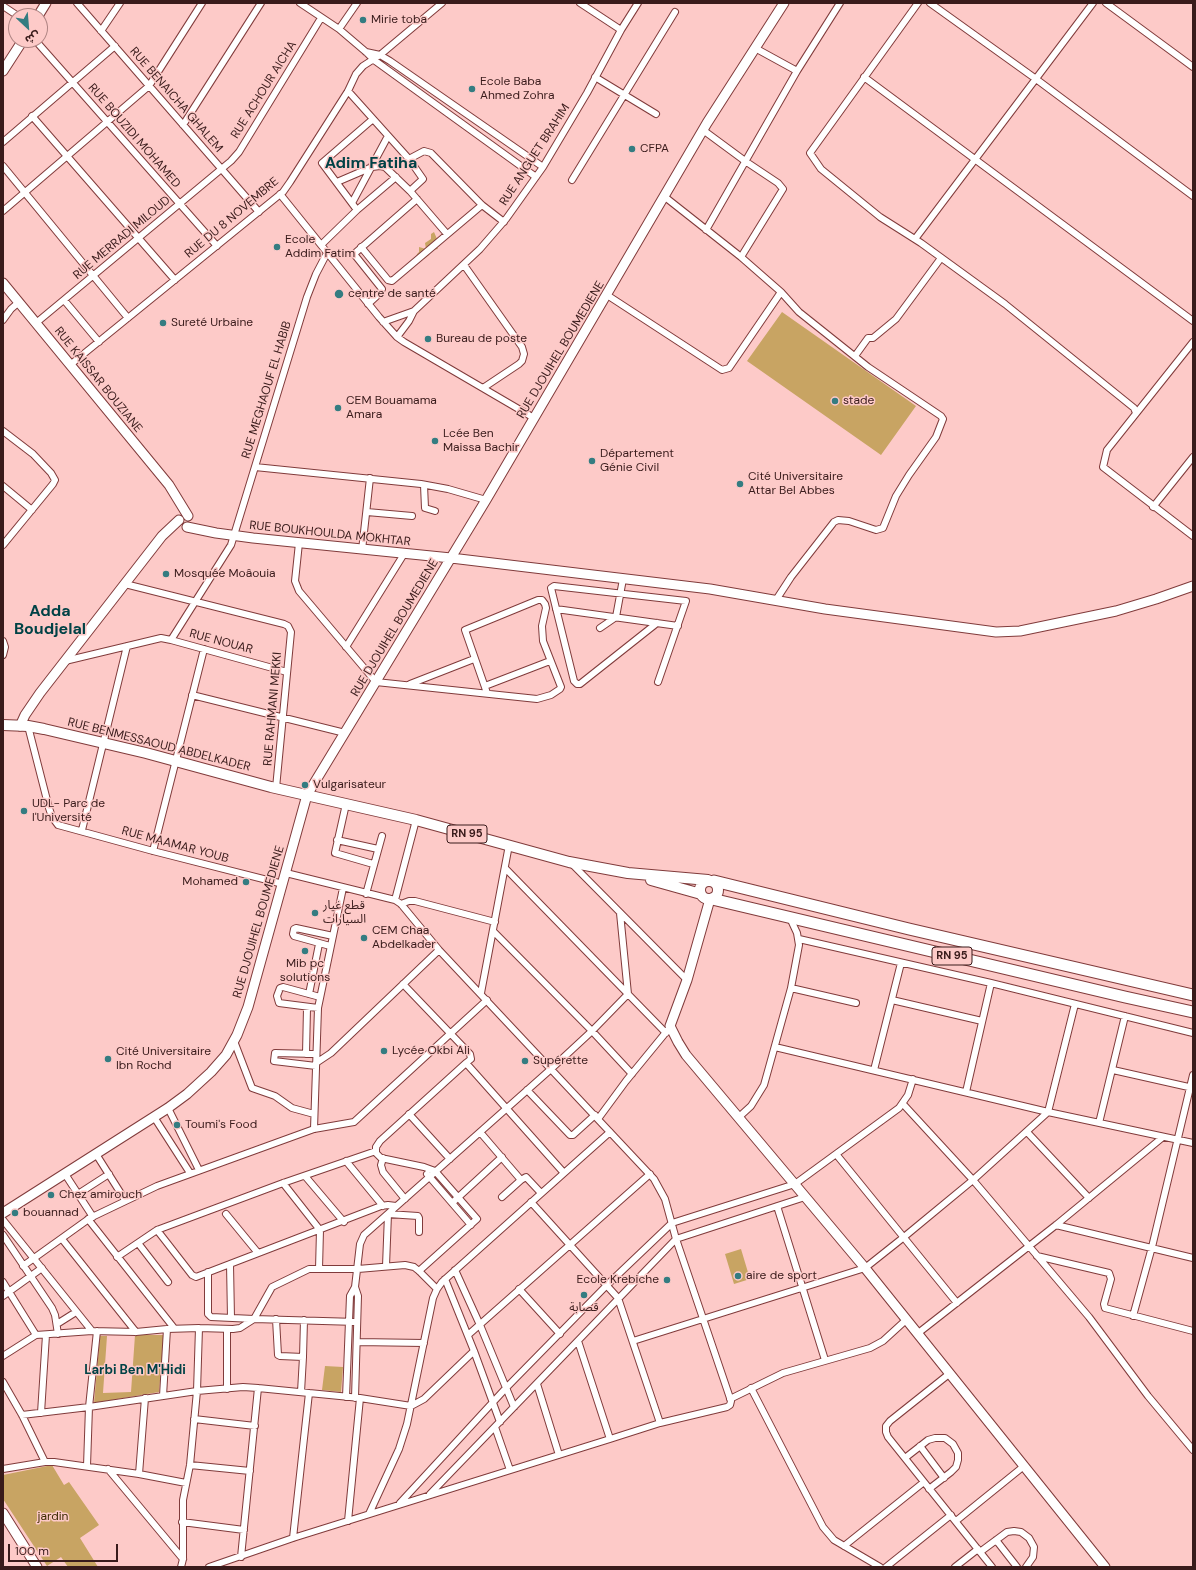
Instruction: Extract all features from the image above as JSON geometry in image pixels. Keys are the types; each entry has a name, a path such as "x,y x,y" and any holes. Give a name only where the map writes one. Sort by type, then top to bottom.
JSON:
{"highway":[{"name":"RN 95","path":"711,881 1193,995"},
{"name":"RN 95","path":"707,897 1193,1012"}],"main road":[{"name":"RUE DJOUIHEL BOUMEDIENE","path":"3,1213 168,1108 187,1094 211,1072 226,1055 234,1041 248,1008 307,795 486,500 704,130 784,3"},
{"path":"3,71 17,48"},
{"name":"RUE KAISSAR BOUZIANE","path":"3,283 174,492 185,521"},
{"path":"24,726 25,714 40,693 162,536 185,521"},
{"name":"RUE BOUKHOULDA MOKHTAR","path":"185,521 208,532 234,536 451,558 710,589 825,610 991,632 1011,632 1116,611 1193,586"},
{"name":"RUE BENMESSAOUD ABDELKADER","path":"3,725 24,726 103,743 307,795"},
{"name":"RN 95","path":"307,795 416,820 570,862 628,873 711,881"},
{"name":"RN 95","path":"628,873 707,897"},
{"path":"707,897 717,895 719,889 711,881 701,886 707,897 704,925 687,980 668,1030 686,1055 865,1268 1105,1567"},
{"path":"3,1513 37,1567"}],"street":[{"name":"RUE BENAICHA GHALEM","path":"77,3 259,212"},
{"path":"101,31 120,3"},
{"path":"3,211 149,86 202,3"},
{"path":"183,124 261,3"},
{"path":"300,3 339,29 374,60 536,177"},
{"path":"339,29 357,3"},
{"name":"RUE DU 8 NOVEMBRE","path":"70,365 280,194 290,182 348,91 356,74 362,66 374,60 442,3"},
{"path":"580,3 621,30"},
{"name":"RUE ANGUET BRAHIM","path":"414,311 464,265 504,222 543,167 638,3"},
{"path":"706,230 797,71 840,3"},
{"path":"918,3 810,153 821,169 880,216 915,239 1005,304 1128,402 1134,408 1136,413"},
{"path":"930,3 1036,79 1193,196"},
{"path":"915,239 1093,3"},
{"path":"1106,3 1193,68"},
{"path":"572,180 675,12"},
{"name":"RUE ACHOUR AICHA","path":"222,170 239,152 322,18"},
{"path":"3,142 115,46"},
{"name":"RUE BOUZIDI MOHAMED","path":"42,48 217,246"},
{"path":"755,48 797,71"},
{"path":"366,52 380,55 543,167"},
{"path":"595,77 656,114"},
{"path":"864,77 1193,321"},
{"path":"348,91 409,159 423,179 410,192"},
{"path":"32,116 175,280"},
{"path":"357,210 337,182 322,165 322,161 373,119"},
{"path":"704,130 745,162 778,183 783,189 741,257"},
{"path":"352,202 388,136"},
{"path":"409,159 424,151 431,153 482,206 504,222"},
{"path":"3,166 26,192 128,318"},
{"path":"337,182 372,167 385,167 417,199 447,234"},
{"name":"RUE MERRADI MILOUD","path":"36,323 222,170"},
{"path":"321,245 357,210 396,177"},
{"path":"280,194 396,337 534,418"},
{"path":"665,197 741,257 780,292 799,312 868,367 941,416 942,422 936,437 908,475 896,496 883,528 876,530 850,521 838,520 834,522 791,577 776,600"},
{"path":"368,304 382,290 354,256 354,253 417,199"},
{"path":"360,247 390,281 482,206"},
{"name":"RUE MEGHAOUF EL HABIB","path":"171,640 229,549 307,297 316,274 327,253"},
{"path":"855,356 868,338 873,338 896,319 941,258"},
{"path":"464,265 522,347 524,354 522,361 519,364 483,388"},
{"path":"607,295 722,370 729,368 780,292"},
{"path":"64,300 99,342"},
{"path":"3,320 11,309 19,302"},
{"path":"383,322 414,311"},
{"path":"396,337 409,321 414,311"},
{"path":"1193,342 1107,450 1103,467 1193,536"},
{"path":"3,431 34,454 55,478 53,484 32,510 4,540"},
{"path":"1154,507 1193,457"},
{"path":"255,467 370,478 424,485 448,489 486,500"},
{"path":"362,550 370,478"},
{"path":"424,485 425,508 435,511"},
{"path":"3,486 32,510"},
{"path":"367,512 412,516"},
{"path":"299,543 295,578 296,587 302,596 376,682 537,699 551,695 561,687 543,641 542,626 545,604 542,600 465,630 464,632 488,693"},
{"path":"346,647 404,554"},
{"path":"600,628 616,616 623,579"},
{"path":"125,584 195,602"},
{"path":"657,623 580,684 577,684 574,681 550,590 553,586 685,600 686,602 658,682"},
{"name":"RUE RAHMANI MEKKI","path":"195,602 284,624 288,626 291,632 276,788"},
{"path":"556,609 616,616 678,626"},
{"name":"RUE NOUAR","path":"65,661 163,638 287,672"},
{"path":"3,641 5,647 3,655"},
{"path":"82,830 127,646"},
{"path":"153,852 204,649"},
{"path":"408,685 474,659"},
{"path":"485,686 550,661"},
{"path":"192,695 344,733"},
{"name":"RUE MAAMAR YOUB","path":"24,726 52,817 58,824 153,852 283,884"},
{"path":"346,804 335,852 336,854 373,864"},
{"path":"395,900 416,820"},
{"path":"366,894 373,864 382,836"},
{"path":"337,840 378,849"},
{"path":"481,994 509,845"},
{"path":"570,862 687,980"},
{"path":"505,868 628,994 668,1030 597,1117 571,1136 527,1090"},
{"path":"209,1567 399,1504 660,1423 730,1405 730,1399 676,1239 664,1196 650,1174 439,950 401,904 395,900 286,873"},
{"path":"314,1129 318,1008 343,888"},
{"path":"401,904 409,901 415,901 495,922"},
{"path":"346,1397 350,1296 355,1287 360,1244 364,1235 551,1069 592,1031 628,994 620,914"},
{"path":"739,1117 751,1106 765,1081 791,988 799,951 799,940 789,917"},
{"path":"330,946 294,936 294,929 296,928 333,936"},
{"path":"493,931 592,1031 632,1074"},
{"path":"799,940 991,983 1193,1033"},
{"path":"309,994 319,944"},
{"path":"316,1054 275,1053 274,1061 316,1064 331,1053 439,950"},
{"path":"874,1070 901,963"},
{"path":"966,1092 991,983"},
{"path":"403,984 471,1056 466,1063 380,1141 376,1147 376,1151 379,1156 383,1158 424,1167 435,1172 478,1219 419,1271"},
{"path":"318,1008 307,1008 279,1003 277,996 280,988 283,987 320,997"},
{"path":"791,988 856,1003"},
{"path":"23,1266 90,1218 125,1200 190,1173 314,1129 350,1123 359,1119 487,1000"},
{"path":"892,1000 982,1021"},
{"path":"633,1341 865,1268 973,1180 1048,1112 1075,1004"},
{"path":"306,1054 307,1008"},
{"path":"1099,1123 1125,1016"},
{"path":"234,1041 252,1088 275,1096 292,1108 314,1114"},
{"path":"775,1047 1048,1112 1193,1143"},
{"path":"466,1063 564,1173"},
{"path":"1113,1070 1191,1087"},
{"path":"1133,1316 1152,1247 1193,1075"},
{"path":"399,1504 506,1388 607,1285 672,1223 795,1184 903,1104 910,1090 913,1079"},
{"path":"903,1104 973,1180 1029,1246 1089,1318 1148,1396 1193,1450"},
{"path":"168,1108 199,1170"},
{"path":"410,1114 450,1158"},
{"path":"154,1117 190,1173"},
{"path":"480,1132 521,1180"},
{"path":"369,1514 399,1449 407,1424 433,1298 437,1288 445,1279 610,1132"},
{"path":"1027,1132 1089,1198"},
{"path":"917,1334 1056,1225 1163,1137"},
{"path":"118,1257 156,1230 283,1183 376,1151"},
{"path":"96,1154 125,1200"},
{"path":"836,1154 956,1303"},
{"path":"452,1203 502,1157"},
{"path":"383,1158 381,1165 383,1172 404,1199"},
{"path":"346,1162 383,1206"},
{"path":"424,1167 429,1177 471,1225"},
{"path":"65,1174 78,1194 90,1218 118,1257 174,1328"},
{"path":"78,1194 109,1174"},
{"path":"468,1335 569,1244 650,1174"},
{"path":"305,1176 344,1222"},
{"path":"502,1197 526,1177 541,1194"},
{"path":"283,1183 320,1230 319,1268"},
{"path":"429,1495 676,1239 805,1197"},
{"path":"531,1202 618,1298 660,1423"},
{"path":"156,1230 193,1276 196,1277 383,1206 396,1206"},
{"path":"777,1206 825,1360"},
{"path":"226,1214 258,1253"},
{"path":"388,1214 418,1216 419,1232"},
{"path":"386,1266 388,1214"},
{"path":"3,1220 76,1312 94,1331 87,1466"},
{"path":"1056,1225 1193,1258"},
{"path":"3,1235 52,1308 55,1315 58,1334"},
{"path":"62,1238 136,1332"},
{"path":"138,1243 168,1282"},
{"path":"1037,1256 1109,1273 1111,1279 1104,1304 1105,1308 1193,1331"},
{"path":"230,1264 230,1318"},
{"path":"3,1356 36,1335 94,1331 136,1332 174,1328 240,1328 254,1319 272,1287 305,1271 319,1268 358,1269 405,1265 414,1267 437,1288"},
{"path":"3,1296 42,1268"},
{"path":"455,1270 480,1325 514,1407"},
{"path":"208,1272 210,1317 357,1322"},
{"path":"445,1279 493,1402 510,1470"},
{"path":"3,1282 36,1335"},
{"path":"348,1521 358,1398 356,1362 358,1296 355,1287"},
{"path":"519,1289 560,1334"},
{"path":"57,1324 76,1312"},
{"path":"276,1319 278,1354 280,1356 303,1357"},
{"path":"301,1392 304,1320"},
{"path":"730,1399 783,1373 875,1346 906,1320"},
{"path":"181,1567 183,1559 183,1500 190,1465 197,1391 199,1328"},
{"path":"163,1396 167,1329"},
{"path":"227,1329 227,1389"},
{"path":"42,1413 46,1335"},
{"path":"578,1341 610,1439"},
{"path":"357,1342 424,1343"},
{"path":"22,1415 197,1391 258,1388 358,1398 411,1406 424,1399 474,1351"},
{"path":"347,1362 356,1362"},
{"path":"949,1374 890,1421 886,1426 886,1432 888,1437 992,1567"},
{"path":"3,1382 22,1415 45,1462"},
{"path":"537,1384 559,1455"},
{"path":"241,1557 258,1388"},
{"path":"751,1388 823,1528 834,1540 880,1567"},
{"path":"293,1538 309,1393"},
{"path":"139,1474 145,1398"},
{"path":"194,1419 255,1426"},
{"path":"905,1458 928,1440 938,1437 948,1440 954,1444 958,1453 957,1463 954,1470 929,1489"},
{"path":"920,1446 944,1478"},
{"path":"3,1469 45,1462 108,1469 186,1483"},
{"path":"190,1465 250,1471"},
{"path":"956,1521 1024,1466"},
{"path":"108,1469 183,1559"},
{"path":"844,1546 924,1482"},
{"path":"886,1567 951,1516"},
{"path":"182,1522 244,1530"},
{"path":"955,1567 979,1550 1011,1531 1018,1531 1027,1535 1033,1544 1034,1550 1032,1560 1026,1567"},
{"path":"996,1540 1017,1567"}],"green space":[{"path":"434,232 437,239 443,234 435,243 438,249 431,250 429,255 424,259 416,258 419,252 419,247 426,249 425,243 431,239 431,234"},
{"path":"782,312 916,406 881,455 747,361"},
{"path":"741,1249 750,1279 734,1284 725,1254"},
{"path":"135,1335 164,1335 159,1392 94,1403 100,1336 107,1336 103,1393 131,1392"},
{"path":"325,1366 343,1367 341,1392 322,1390"},
{"name":"jardin","path":"52,1465 64,1485 69,1482 99,1525 80,1538 98,1567 68,1567 61,1557 47,1566 3,1499 3,1475"}],"place":[{"name":"Mirie toba","path":"363,20"},
{"name":"Ecole Baba Ahmed Zohra","path":"472,89"},
{"name":"CFPA","path":"632,149"},
{"name":"Ecole Addim Fatim","path":"277,247"},
{"name":"centre de santé","path":"339,294"},
{"name":"Sureté Urbaine","path":"163,323"},
{"name":"Bureau de poste","path":"428,339"},
{"name":"stade","path":"835,401"},
{"name":"CEM Bouamama Amara","path":"338,408"},
{"name":"Lcée Ben Maissa Bachir","path":"435,441"},
{"name":"Département Génie Civil","path":"592,461"},
{"name":"Cité Universitaire Attar Bel Abbes","path":"740,484"},
{"name":"Mosquée Moâouia","path":"166,574"},
{"name":"Vulgarisateur","path":"305,785"},
{"name":"UDL- Parc de l'Université","path":"24,811"},
{"name":"Mohamed","path":"246,882"},
{"name":"قطع غيار السيارات","path":"315,913"},
{"name":"CEM Chaa Abdelkader","path":"364,938"},
{"name":"Mib pc solutions","path":"305,951"},
{"name":"Lycée Okbi Ali","path":"384,1051"},
{"name":"Cité Universitaire Ibn Rochd","path":"108,1059"},
{"name":"Supérette","path":"525,1061"},
{"name":"Toumi's Food","path":"177,1125"},
{"name":"Chez amirouch","path":"51,1195"},
{"name":"bouannad","path":"15,1213"},
{"name":"aire de sport","path":"738,1276"},
{"name":"Ecole Krebiche","path":"667,1280"},
{"name":"قصابة","path":"584,1295"}],"district":[{"name":"Adim Fatiha","path":"371,164"},
{"name":"Adda Boudjelal","path":"50,621"},
{"name":"Larbi Ben M'Hidi","path":"135,1371"}]}
